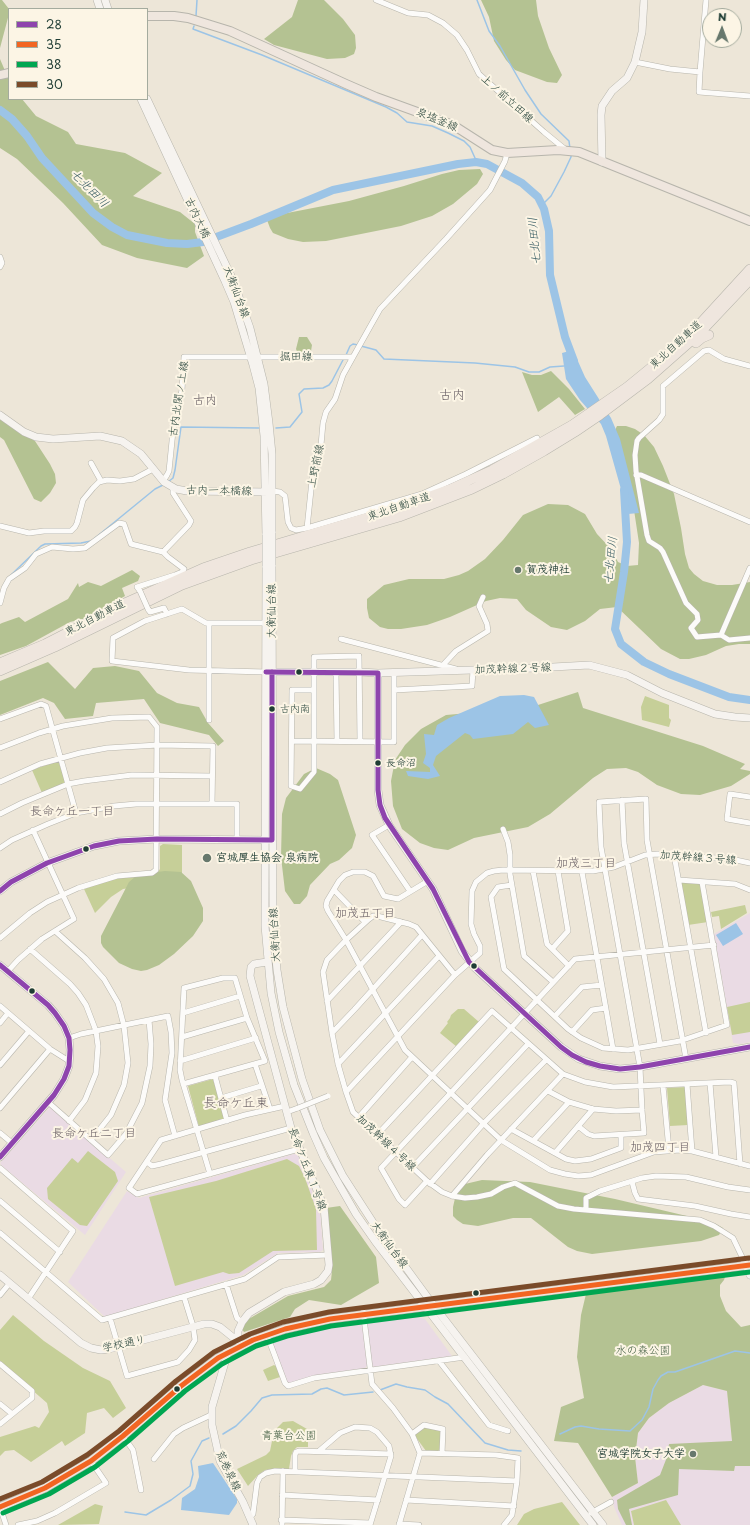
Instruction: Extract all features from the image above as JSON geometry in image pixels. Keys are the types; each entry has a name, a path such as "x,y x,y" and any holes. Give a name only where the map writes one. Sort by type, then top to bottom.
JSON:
{"highway":[{"name":"東北自動車道","path":"0,671 156,596 193,580 251,560 399,517 472,489 503,474 544,451 628,390 695,329 750,269"},
{"name":"東北自動車道","path":"628,390 648,379 699,334 750,280"},
{"path":"648,379 702,338 710,335"},
{"name":"東北自動車道","path":"0,663 44,644 127,602 203,568 250,552 385,513 450,489 574,429"}],"main road":[{"name":"泉塩釜線","path":"148,16 174,16 188,18 230,31 370,94 453,125 484,146 506,157 570,150 750,221"},
{"path":"240,1343 314,1322 363,1313 748,1263"},
{"path":"0,1501 40,1485 87,1458 111,1440 192,1371 258,1333 294,1321 312,1317 363,1313"},
{"path":"0,1507 45,1488 91,1461 227,1350"}],"street":[{"name":"上ノ前立田線","path":"376,0 408,13 428,15 443,23 457,35 467,50 479,74 544,132 570,150"},
{"path":"602,162 602,106 612,91 627,78 635,62 642,32 644,0"},
{"path":"706,0 699,92 750,96"},
{"path":"635,62 670,69 700,72"},
{"path":"142,100 182,180"},
{"path":"147,100 182,180"},
{"name":"上野前線","path":"307,528 313,471 321,445 326,412 335,399 350,357 360,346 380,310 490,190 506,157"},
{"name":"古内大橋","path":"182,180 219,258"},
{"path":"0,257 2,263 0,267"},
{"name":"大衡仙台線","path":"219,258 244,310 254,357 262,414 269,492 269,672 273,927 282,1007 306,1092 320,1130 343,1176 356,1198 428,1304 465,1357 590,1514 603,1525"},
{"path":"750,366 729,361 706,350 665,384 662,390 664,404 663,414 659,420 639,438 635,455 636,475 649,541 660,548 663,552 686,603 697,614 698,620 691,628 697,637 721,635 729,640 750,638"},
{"name":"古内北関ノ上線","path":"167,484 173,431 182,390 184,357 254,357"},
{"name":"掘田線","path":"254,357 350,357"},
{"path":"0,415 24,432 43,438 100,436 114,438 135,450 167,484 191,521 163,552"},
{"path":"269,492 280,492 285,496 288,522 291,528 296,530 307,528 422,494 466,474 537,438 539,442"},
{"path":"91,463 101,481"},
{"path":"0,526 29,533 44,530 71,531 77,523 85,496 101,481 125,481 134,479 152,469"},
{"path":"636,475 641,475 750,522"},
{"name":"古内一本橋線","path":"167,484 187,491 269,492"},
{"path":"0,603 4,588 9,579 25,568 36,554 52,548 74,550 85,548 119,523 124,524 131,544 163,552 184,569 182,572 175,575 137,587 150,612 164,608 167,614"},
{"name":"大衡仙台線","path":"269,565 266,623 269,672 264,840 267,962 273,1008 294,1085 313,1133 335,1178 356,1214 375,1241 428,1304 590,1514 593,1525"},
{"path":"721,635 750,568"},
{"path":"443,665 456,651 488,631 489,628 479,606 483,597"},
{"path":"266,623 209,623 182,609 145,621 113,638 112,661 209,672 269,672"},
{"path":"209,623 209,720"},
{"path":"341,639 461,670"},
{"path":"314,690 292,690 291,786 300,789 314,772 314,690 314,672 314,657 359,656 360,741"},
{"name":"加茂幹線２号線","path":"269,672 378,673 589,665 627,675 662,693 715,714 750,718"},
{"path":"394,690 472,686 473,670"},
{"path":"336,672 336,741"},
{"path":"292,741 394,742 394,672"},
{"path":"378,673 378,798 382,811 389,825 428,881 440,902 459,944 470,962 561,1047 579,1059 606,1068 620,1069 640,1067 750,1047"},
{"path":"0,719 41,704 46,706 76,813"},
{"path":"0,748 52,730 112,718 149,717 157,727 156,870 152,873 117,876 63,894 30,913 0,938"},
{"path":"0,782 21,771 60,758 107,748 158,745 213,746 212,804"},
{"path":"0,814 68,784 132,775 212,776"},
{"path":"750,797 730,794 727,819 750,823"},
{"path":"578,1126 588,1134 594,1136 644,1133 640,1067 601,847 599,802 646,799 647,836 686,1058"},
{"path":"622,800 624,843 660,1044"},
{"path":"0,848 33,830 76,813 114,806 157,804 237,804 237,839"},
{"path":"389,825 372,836 410,892"},
{"path":"503,829 508,842 512,885 524,956 553,982"},
{"path":"8,971 42,938 74,919 33,830"},
{"path":"0,891 11,882 48,862 94,846 119,841 157,838 272,840"},
{"name":"加茂幹線３号線","path":"470,962 481,950 471,924 474,886 479,878 487,873 510,870 582,872 605,869 650,854 737,860 750,863"},
{"path":"674,855 706,1033"},
{"path":"533,871 547,944 569,966"},
{"path":"428,881 398,899 384,896 373,876 365,872 353,872 345,875 334,890 326,906 360,965 405,1050 501,1140 550,1170 578,1176 591,1175 654,1152 669,1150 692,1151 750,1166"},
{"path":"552,949 568,931 558,872"},
{"path":"582,872 613,1049"},
{"path":"679,880 735,884 750,890"},
{"path":"512,885 498,887 491,897 504,969 572,1032 590,1043 613,1049 637,1049 683,1040 728,1025 702,882"},
{"path":"334,890 365,922 373,916 378,916 416,927 455,975"},
{"name":"加茂幹線４号線","path":"365,922 327,960 323,972 338,1064 353,1112 412,1168 442,1192 452,1196 477,1197 491,1194 502,1187 515,1183 558,1206 586,1210 700,1220 714,1226 733,1238 748,1263"},
{"path":"327,1001 400,922"},
{"path":"55,930 104,978 118,1003 124,1026 128,1063 124,1085 111,1115 91,1140"},
{"path":"332,1032 422,935"},
{"path":"546,1060 405,1204 399,1199 381,1168 576,959 714,945"},
{"path":"30,949 70,984 78,993 86,1005 96,1031 98,1053 96,1073 85,1100 69,1121"},
{"path":"338,1064 439,956"},
{"name":"長命ケ丘東１号線","path":"242,1322 250,1313 284,1292 321,1280 328,1271 324,1207 291,1128 288,1109 250,976 251,967 254,964 267,962"},
{"path":"346,1092 455,975 470,962"},
{"path":"0,965 48,1005 64,1026 69,1038 69,1061 64,1079 48,1102 0,1157"},
{"path":"183,1084 265,1061 240,996 235,978 210,980 184,988 180,1061 183,1084 210,1174"},
{"path":"554,1016 582,987 602,985"},
{"path":"183,1013 240,996"},
{"path":"0,1006 50,1049 69,1061"},
{"path":"572,1032 592,1010 606,1008"},
{"path":"377,1135 492,1011 562,1074 598,1085 613,1087 642,1087 734,1083 740,1164"},
{"path":"0,1023 8,1013"},
{"path":"69,1038 168,1016 170,1023 172,1053 165,1100 176,1136"},
{"path":"182,1038 248,1018"},
{"path":"48,1102 108,1155 126,1134 144,1097 150,1066 151,1044 149,1020"},
{"path":"0,1065 29,1031"},
{"path":"180,1061 256,1038"},
{"path":"412,1168 528,1044"},
{"path":"0,1108 50,1049"},
{"path":"358,1118 412,1057"},
{"path":"255,1064 261,1086 270,1109"},
{"path":"452,1196 562,1074"},
{"path":"215,1076 228,1121"},
{"path":"710,1083 716,1158"},
{"path":"687,1084 692,1151"},
{"path":"221,1098 261,1086"},
{"path":"663,1086 669,1150"},
{"path":"548,1091 569,1102 593,1109 616,1111 642,1110"},
{"path":"299,1149 137,1194 129,1188 161,1140 270,1109 288,1109 328,1096"},
{"path":"533,1141 569,1102"},
{"path":"555,1153 593,1109"},
{"path":"147,1162 152,1166 291,1128"},
{"path":"511,1129 566,1160 582,1161 621,1148 621,1135"},
{"path":"0,1133 12,1143"},
{"path":"0,1168 73,1231 28,1299"},
{"path":"586,1210 586,1198 642,1178 656,1176 686,1177 728,1187 750,1190"},
{"path":"632,1182 638,1199 695,1206 750,1217"},
{"path":"0,1201 60,1252"},
{"path":"0,1234 102,1320 245,1279 278,1258 328,1255"},
{"path":"748,1263 750,1275"},
{"name":"学校通り","path":"0,1275 81,1343 91,1348 101,1350 118,1347 193,1326 212,1324 224,1330 240,1343"},
{"path":"0,1295 9,1284"},
{"path":"226,1284 237,1318 242,1322 238,1331 240,1343"},
{"path":"110,1318 127,1376 178,1362 189,1350 195,1340 193,1326 184,1297"},
{"path":"363,1313 372,1384 393,1408 412,1434 420,1453 399,1525 419,1525"},
{"path":"267,1335 285,1383 288,1386 314,1378 465,1357"},
{"name":"荒巻泉線","path":"227,1350 211,1415 213,1434 220,1461 243,1502 253,1525"},
{"path":"439,1361 489,1425 508,1431"},
{"path":"0,1364 32,1391 32,1398 0,1424"},
{"path":"0,1404 12,1413"},
{"path":"154,1459 174,1434 183,1428 211,1415"},
{"path":"412,1434 424,1425 443,1429 442,1454"},
{"path":"283,1471 282,1523 370,1524 391,1454 389,1446 377,1432 370,1428 362,1427 347,1429 319,1450"},
{"path":"123,1436 133,1450 141,1490"},
{"path":"295,1472 296,1452 299,1450 391,1454"},
{"path":"420,1453 496,1455 518,1458 514,1506 512,1515 504,1525"},
{"path":"18,1525 55,1513 106,1483 91,1461"},
{"path":"250,1517 253,1514 257,1483 260,1477 266,1473 283,1471 517,1481"},
{"path":"282,1495 378,1500"},
{"path":"406,1500 514,1506"},
{"path":"590,1514 611,1502"},
{"path":"0,1507 6,1525"}],"shaded area":[{"path":"750,913 750,1042 739,1044 733,1043 714,934"},
{"path":"50,1107 126,1172 85,1235 0,1163"},
{"path":"297,1153 320,1211 323,1250 320,1252 278,1253 243,1275 105,1317 68,1282 127,1191 139,1198"},
{"path":"409,1314 425,1319 452,1356 374,1367 372,1365 366,1320"},
{"path":"361,1320 368,1365 365,1368 313,1376 290,1383 287,1382 270,1338 309,1327"},
{"name":"宮城学院女子大学","path":"703,1385 727,1391 732,1441 750,1450 750,1525 622,1525 614,1507 612,1497 638,1483 635,1457 638,1433 649,1418 669,1403"}],"green space":[{"path":"0,0 2,0 8,8 8,18 0,48"},
{"path":"298,0 324,0 343,19 355,35 356,48 354,54 345,58 327,59 274,45 264,39 292,17"},
{"path":"481,0 536,0 538,16 549,48 562,75 557,83 547,82 515,70 506,60 494,41 489,17"},
{"path":"0,59 8,78 8,100 23,100 36,116 68,132 76,144 125,153 162,173 133,196 180,212 195,224 195,232 204,256 187,268 137,258 102,245 63,203 17,159 0,148"},
{"path":"480,169 483,174 477,184 453,204 432,216 401,226 326,241 303,242 288,239 273,233 267,220 268,218 282,214 349,201 442,174 459,170"},
{"path":"299,337 307,337 312,345 311,351 298,354 296,349"},
{"path":"551,371 569,389 585,409 575,415 559,397 538,412 522,372 532,375 541,375"},
{"path":"0,418 35,441 55,474 56,483 50,493 41,502 34,499 4,440 0,437"},
{"path":"617,426 626,426 635,429 644,435 654,447 674,494 685,554 689,568 694,574 703,581 717,585 732,585 750,582 750,644 726,646 706,655 689,659 680,659 661,649 617,607 600,609 585,621 567,630 551,627 526,610 517,599 500,598 486,601 450,617 427,625 401,629 388,629 380,627 369,618 367,599 384,585 409,579 444,579 468,571 485,559 503,540 523,515 548,504 568,505 585,514 597,534 612,550 618,562 627,566 638,565 639,543 634,510 614,432"},
{"path":"132,570 140,576 138,581 122,588 125,596 87,618 70,622 26,646 0,655 0,624 19,617 25,622 68,599 78,583 79,587 88,582 101,586"},
{"path":"48,662 75,689 93,668 115,666 139,671 157,693 177,703 199,707 208,723 224,741 218,746 209,735 160,723 144,699 96,703 93,716 65,719 54,703 43,698 0,715 0,681"},
{"path":"578,692 583,708 703,746 745,764 740,769 750,771 750,774 731,786 700,795 681,794 657,785 638,772 626,768 607,769 593,778 550,814 528,827 474,838 448,850 434,848 420,843 402,829 393,806 391,781 395,760 405,745 421,729 446,715 538,705"},
{"path":"645,696 669,705 669,718 671,720 669,727 642,720 641,707"},
{"path":"55,762 59,763 65,781 63,785 42,793 32,770"},
{"path":"316,768 330,774 338,780 356,835 352,848 339,860 330,864 310,885 307,896 300,904 294,904 285,891 281,857 282,814 286,798 304,774"},
{"path":"163,844 182,845 182,885 123,889 111,897 95,913 84,889 118,878 156,875 160,869 160,846"},
{"path":"165,871 181,872 191,881 203,908 203,921 193,936 174,954 159,965 141,971 132,969 119,963 103,947 101,943 101,936 129,882 141,874"},
{"path":"683,882 699,883 701,885 708,922 688,925 681,884"},
{"path":"745,905 747,913 721,929 719,916 712,917 711,912"},
{"path":"750,1002 750,1032 732,1035 727,1007"},
{"path":"458,1009 464,1009 479,1022 457,1047 440,1033 448,1023 447,1022 451,1015"},
{"path":"213,1079 225,1119 199,1127 188,1086"},
{"path":"686,1087 688,1125 670,1126 667,1088"},
{"path":"88,1151 115,1172 118,1181 87,1226 80,1225 48,1199 47,1188 72,1158 78,1163"},
{"path":"287,1159 299,1166 316,1209 317,1250 273,1251 239,1273 229,1274 223,1272 175,1286 149,1197 216,1181"},
{"path":"482,1180 530,1182 615,1199 691,1217 716,1224 723,1228 719,1235 701,1241 592,1254 577,1251 568,1247 531,1218 513,1218 478,1226 463,1224 457,1220 453,1216 453,1207 456,1194 465,1184"},
{"path":"340,1206 376,1257 379,1283 341,1305 309,1300 295,1309 290,1317 244,1332 242,1329 247,1320 288,1296 324,1287 331,1280 332,1271 326,1208"},
{"name":"水の森公園","path":"726,1274 720,1285 720,1296 726,1311 741,1327 750,1325 750,1466 735,1466 734,1471 679,1469 678,1495 629,1509 632,1525 626,1525 618,1509 617,1500 660,1475 667,1457 669,1444 732,1441 727,1391 703,1385 669,1403 649,1418 638,1433 635,1457 638,1483 612,1497 578,1443 554,1441 561,1407 584,1398 577,1357 581,1315 586,1294"},
{"path":"13,1315 44,1341 83,1368 110,1381 126,1408 113,1418 104,1408 87,1413 85,1433 65,1446 62,1441 31,1462 14,1450 5,1451 0,1456 0,1437 35,1426 39,1428 49,1412 47,1403 0,1362 0,1330"},
{"path":"274,1365 277,1367 280,1377 268,1381 263,1370"},
{"name":"青葉台公園","path":"293,1421 307,1429 308,1447 297,1447 293,1451 289,1469 265,1470 248,1486 237,1469 266,1455 270,1451 273,1436 277,1428 283,1422"},
{"path":"424,1427 439,1430 441,1432 440,1449 438,1451 426,1451 415,1436 416,1433"},
{"path":"666,1500 681,1525 634,1525 631,1511"},
{"path":"562,1502 580,1525 517,1525 524,1514 534,1509"},
{"path":"95,1504 103,1506 99,1524 58,1525"}],"water":[{"path":"573,350 585,377 611,418 620,439 639,513 628,514 606,436 601,424 580,400 566,379 562,353"},
{"name":"長命沼","path":"524,695 534,697 549,725 535,728 528,722 513,734 473,739 470,735 465,733 436,756 433,765 440,776 428,779 408,776 406,771 430,772 430,768 423,763 426,754 424,734 434,735 437,725 449,718 500,696"},
{"path":"736,923 743,934 723,946 716,935"},
{"path":"213,1463 237,1499 237,1503 229,1515 181,1510 182,1498 195,1489 199,1477 198,1466"}],"waterway":[{"path":"196,16 197,0"},
{"path":"477,0 489,31 500,46 525,90 541,114 569,141 570,149"},
{"path":"194,26 193,29 262,55 386,107 397,113 407,122 432,126 448,133 464,141 470,147 475,158 475,162"},
{"name":"七北田川","path":"0,110 12,119 27,136 42,158 93,213 112,227 127,235 167,243 187,244 203,242 333,190 458,164 476,162 487,164 522,183 538,197 544,209 549,231 550,275 565,337 574,361"},
{"path":"542,205 551,196 564,172 571,154"},
{"path":"346,355 350,346 353,344 358,345"},
{"path":"361,346 376,350 384,359 475,363 515,367 529,372 539,372 550,367 564,366"},
{"path":"276,428 290,427 302,412 299,394 304,389 323,388 329,385 344,358"},
{"path":"168,482 173,478 175,470 181,427 259,428"},
{"path":"95,538 155,489 163,485"},
{"name":"七北田川","path":"624,490 627,542 615,629 621,644 644,662 669,674 729,697 750,700"},
{"path":"11,575 41,546 45,544 81,543 91,541"},
{"path":"560,1434 575,1427 581,1426 630,1431 642,1420 649,1407 653,1389 661,1376 668,1372 675,1372 735,1351 750,1353"},
{"path":"380,1390 396,1384 425,1390 448,1404 485,1443 508,1450 521,1451"},
{"path":"223,1434 236,1426 262,1398 272,1395 312,1394 321,1389 327,1388 344,1395 373,1392"},
{"path":"125,1512 146,1515 171,1500 190,1486 193,1474 191,1461 202,1441 209,1438"}],"transit line":[{"name":"28","path":"266,672 378,673 378,790 380,805 385,818 433,889 469,962 561,1047 572,1055 586,1062 620,1069 640,1067 750,1047"},
{"name":"28","path":"0,891 11,882 47,863 94,846 119,841 157,839 272,840 272,672"},
{"name":"28","path":"0,965 48,1005 55,1013 64,1026 69,1038 70,1050 69,1066 64,1079 54,1095 0,1157"},
{"name":"30","path":"0,1499 42,1482 87,1455 119,1431 176,1381 214,1352 250,1334 283,1322 329,1312 749,1258"},
{"name":"35","path":"0,1507 45,1488 91,1461 123,1436 181,1386 218,1358 253,1340 285,1329 330,1319 750,1265"},
{"name":"38","path":"3,1513 49,1494 95,1467 128,1441 185,1391 222,1364 256,1346 287,1336 331,1326 750,1272"}],"place":[{"name":"賀茂神社","path":"518,570"},
{"name":"古内南","path":"272,709"},
{"name":"長命沼","path":"378,763"},
{"name":"宮城厚生協会 泉病院","path":"207,858"},
{"name":"宮城学院女子大学","path":"693,1454"}],"district":[{"name":"古内","path":"452,395"},
{"name":"古内","path":"205,401"},
{"name":"長命ケ丘一丁目","path":"72,812"},
{"name":"加茂三丁目","path":"586,864"},
{"name":"加茂五丁目","path":"365,914"},
{"name":"長命ケ丘東","path":"236,1103"},
{"name":"長命ケ丘二丁目","path":"94,1134"},
{"name":"加茂四丁目","path":"660,1148"}]}
